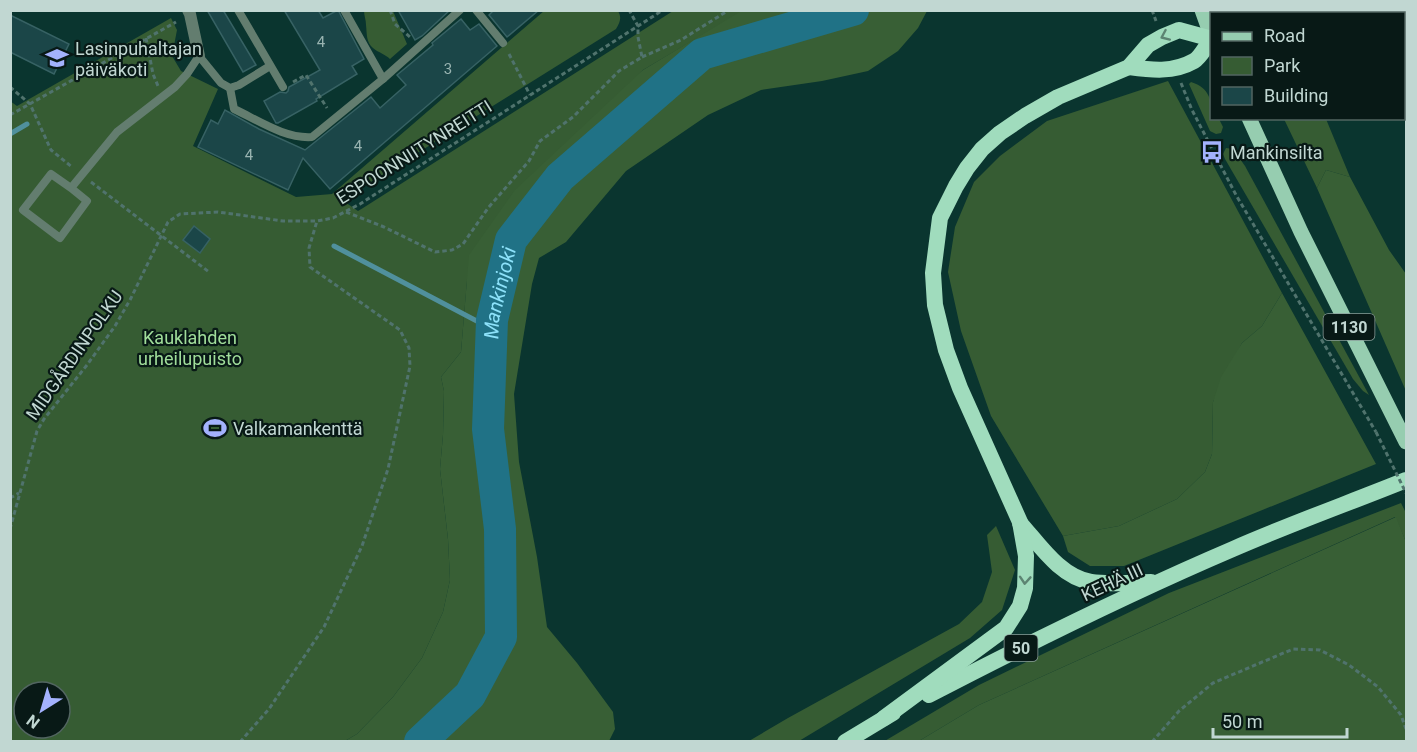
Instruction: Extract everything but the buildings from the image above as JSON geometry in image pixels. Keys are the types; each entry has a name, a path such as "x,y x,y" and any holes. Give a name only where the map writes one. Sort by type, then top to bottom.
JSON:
{"highway":[{"path":"1129,68 1148,45 1179,30 1210,38"},
{"path":"884,718 1006,628 1020,606 1025,588 1026,556 1020,522 960,388 946,350 935,305 933,273 940,218 956,186 982,149 1024,116 1058,97 1129,68 1160,71 1195,60 1210,41"},
{"name":"KEHÄ III","path":"844,741 1006,655 1160,581 1234,548 1407,480"},
{"path":"1020,522 1053,560 1071,574 1089,582 1160,581"}],"main road":[{"path":"1202,10 1210,33"},
{"name":"1130","path":"1250,120 1301,232 1407,442"}],"street":[{"path":"189,12 199,56"}],"lane":[{"path":"238,10 283,87"},
{"path":"344,10 383,79"},
{"path":"476,10 503,43"},
{"path":"231,88 234,109 291,136 312,138 459,11"},
{"path":"71,188 117,132 175,87 199,56 221,83 231,88 270,66"},
{"path":"51,174 71,188 87,201 60,238 23,210 51,174"}],"path":[{"path":"390,10 395,24 421,45"},
{"path":"629,10 638,26 642,57"},
{"name":"ESPOONNIITYNREITTI","path":"162,235 168,222 180,214 218,212 283,221 317,221 333,218 346,212 663,10"},
{"path":"346,212 384,227 435,252 452,250 463,244 488,207 529,161 540,141 573,117 619,71 642,57 681,40 729,10"},
{"path":"1152,10 1156,21"},
{"path":"10,115 189,12"},
{"path":"146,38 153,74 162,97"},
{"path":"503,43 530,95"},
{"path":"283,87 306,75 334,120"},
{"path":"1182,86 1202,131 1236,195 1376,432 1407,492"},
{"path":"10,87 30,104 51,150 209,272"},
{"path":"240,741 269,709 324,627 362,546 388,469 410,366 409,348 400,330 310,267 309,248 317,221"},
{"name":"MIDGÅRDINPOLKU","path":"10,530 37,431 115,326 162,235"},
{"path":"10,498 20,492"},
{"path":"1152,741 1179,711 1213,683 1293,649 1320,650 1349,665 1378,687 1401,715 1407,729"}],"green space":[{"path":"743,10 927,11 918,28 898,51 868,71 822,81 761,90 708,115 626,171 566,242 539,258 532,284 514,394 519,462 537,557 547,627 613,712 615,729 609,741 345,741 357,734 393,697 422,658 443,612 450,580 440,469 444,391 441,377 461,352 469,255 515,190 643,70"},
{"path":"364,11 393,11 407,44 390,59 369,43"},
{"name":"Kauklahden urheilupuisto","path":"544,11 618,11 620,20 616,29 342,200 358,211 673,11 743,11 643,70 467,281 461,352 441,377 444,391 440,469 450,580 443,612 422,658 393,697 357,734 345,741 11,741 10,101 17,106 171,18 177,30 172,56 181,71 218,89 193,146 296,197 332,194"},
{"path":"1168,81 1282,293 1262,326 1242,343 1213,402 1212,454 1205,472 1177,499 1119,526 1063,536 991,416 961,331 948,272 955,227 974,182 1000,156 1047,121"},
{"path":"1191,82 1202,88 1209,96 1210,120 1220,120 1223,127 1221,133 1216,134 1210,131 1189,84"},
{"path":"1284,120 1326,120 1350,177 1326,170 1317,188"},
{"path":"1226,148 1233,149 1245,166 1369,395 1353,379 1225,159 1223,154"},
{"path":"1326,170 1350,177 1389,250 1406,274 1406,391 1317,188"},
{"path":"1282,293 1376,464 1124,566 1090,566 1068,552 1063,536 1119,526 1177,499 1205,472 1212,454 1213,402 1221,377 1242,343 1262,326"},
{"path":"1401,503 1406,513 1406,542 1395,517 979,705 919,741 883,742 979,685 1169,593"},
{"path":"1396,517 1406,542 1406,741 919,741 979,705"},
{"path":"996,526 1015,570 1002,610 970,638 799,741 749,741 959,624 982,602 992,572 987,535"}],"waterway":[{"name":"Mankinjoki","path":"420,742 470,695 501,637 500,529 488,429 492,320 511,240 560,177 702,54 853,10"},
{"path":"10,134 27,124"},
{"path":"334,246 492,329"}],"place":[{"name":"Lasinpuhaltajan päiväkoti","path":"57,58"},
{"name":"Mankinsilta","path":"1212,152"},
{"name":"Valkamankenttä","path":"215,428"}]}
